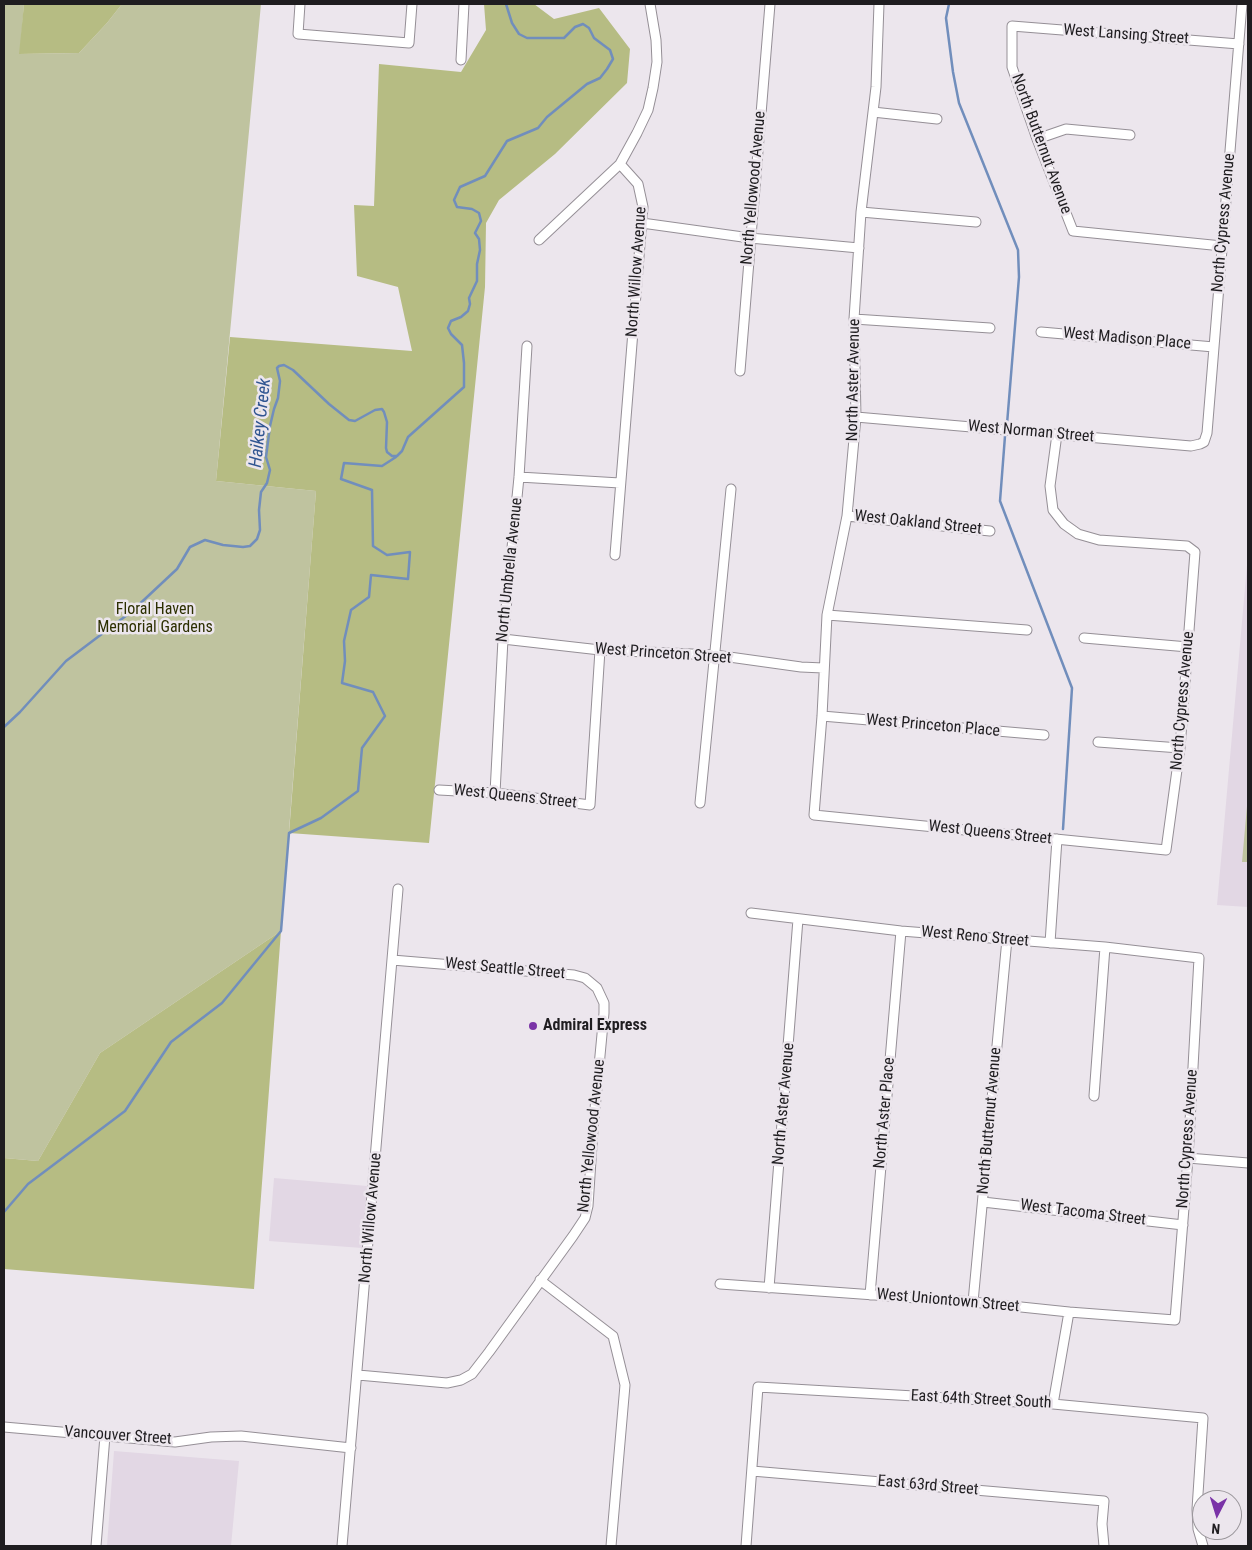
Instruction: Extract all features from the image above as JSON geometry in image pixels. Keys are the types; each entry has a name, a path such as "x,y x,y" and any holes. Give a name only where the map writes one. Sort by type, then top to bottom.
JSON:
{"street":[{"path":"300,4 298,34 409,43 412,4"},
{"path":"461,60 464,4"},
{"path":"539,240 620,164 637,134 648,110 657,62 656,40 650,4"},
{"name":"North Yellowood Avenue","path":"740,371 770,4"},
{"name":"North Aster Avenue","path":"814,815 822,716 827,616 847,516 856,417 854,319 861,212 878,55 879,4"},
{"name":"North Cypress Avenue","path":"1204,442 1208,433 1242,4"},
{"name":"West Lansing Street","path":"1012,26 1239,44"},
{"name":"North Butternut Avenue","path":"1012,26 1012,67 1037,139 1074,231 1222,246"},
{"path":"873,112 938,119"},
{"path":"1037,139 1066,129 1130,135"},
{"name":"North Willow Avenue","path":"615,555 644,207 638,184 620,164"},
{"path":"861,212 976,222"},
{"path":"642,223 750,238 859,248"},
{"path":"854,319 990,328"},
{"name":"West Madison Place","path":"1041,332 1214,347"},
{"name":"North Umbrella Avenue","path":"495,793 503,639 519,477 526,346"},
{"name":"West Norman Street","path":"856,417 1191,446 1204,442"},
{"name":"North Cypress Avenue","path":"1057,434 1050,486 1053,510 1064,524 1078,534 1099,540 1187,546 1195,552 1180,748 1166,850"},
{"path":"519,477 620,483"},
{"path":"700,803 731,489"},
{"name":"West Oakland Street","path":"847,516 990,531"},
{"path":"827,616 1027,630"},
{"path":"1084,638 1188,647"},
{"name":"West Princeton Street","path":"503,639 600,650 714,655 801,667 823,668"},
{"name":"West Queens Street","path":"439,790 495,793 590,805 600,650"},
{"name":"West Princeton Place","path":"822,716 1044,735"},
{"path":"1098,742 1180,748"},
{"name":"West Queens Street","path":"814,815 1166,850"},
{"path":"1050,943 1057,839"},
{"name":"North Willow Avenue","path":"342,1546 398,889"},
{"name":"West Reno Street","path":"751,913 901,931 1105,947 1199,958"},
{"name":"North Aster Avenue","path":"769,1288 798,919"},
{"name":"North Aster Place","path":"870,1295 901,931"},
{"name":"North Butternut Avenue","path":"973,1302 1007,939"},
{"path":"1094,1096 1105,947"},
{"name":"North Cypress Avenue","path":"1175,1320 1188,1158 1199,958"},
{"name":"West Seattle Street","path":"392,960 574,975 592,982 604,1003"},
{"name":"North Yellowood Avenue","path":"540,1280 585,1218 588,1206 604,1003"},
{"path":"1188,1158 1248,1163"},
{"name":"West Tacoma Street","path":"983,1202 1183,1225"},
{"path":"358,1375 447,1383 461,1380 472,1374 478,1367 540,1280 613,1336 625,1385 611,1546"},
{"name":"West Uniontown Street","path":"720,1284 973,1302 1175,1320"},
{"path":"1053,1404 1069,1312"},
{"name":"East 64th Street South","path":"752,1470 758,1387 1053,1404 1203,1418 1197,1509 1198,1529 1203,1546"},
{"name":"Vancouver Street","path":"4,1427 175,1442 211,1437 241,1436 351,1448"},
{"path":"96,1546 105,1436"},
{"path":"746,1546 752,1470"},
{"name":"East 63rd Street","path":"752,1470 1104,1501 1102,1524 1104,1546"}],"shaded area":[{"path":"1248,554 1248,907 1217,905"},
{"path":"274,1178 367,1186 362,1248 269,1241"},
{"path":"114,1451 239,1461 231,1546 107,1546"}],"green space":[{"name":"Floral Haven Memorial Gardens","path":"4,4 24,4 20,54 79,53 122,4 261,4 216,481 316,491 281,931 100,1053 38,1161 4,1158"},
{"path":"24,4 122,4 79,53 19,54"},
{"path":"484,4 534,4 554,19 599,8 630,49 627,83 555,154 499,200 486,223 485,287 429,843 289,833 316,491 216,481 230,337 412,351 398,287 357,276 354,205 374,206 379,64 461,72 486,30"},
{"path":"1248,795 1248,862 1242,862"},
{"path":"281,931 254,1289 4,1269 4,1158 38,1161 100,1053"}],"waterway":[{"name":"Haikey Creek","path":"4,727 66,661 131,612 177,569 190,547 205,540 223,545 243,547 250,546 257,539 260,530 259,510 261,492 267,483 270,470 266,457 270,426 278,398 280,381 277,368 279,366 284,365 293,370 349,420 355,421 375,410 382,409 387,422 386,448 387,452 392,456 397,456 402,451 408,437 464,387 462,345 448,328 451,321 461,317 468,311 469,298 477,281 477,264 480,250 479,239 475,233 481,221 479,213 472,209 457,207 454,200 460,187 485,176 507,141 538,128 547,117 587,84 600,78 613,59 610,50 594,38 589,28 583,24 575,27 564,38 527,38 519,34 512,23 506,4"},
{"path":"949,4 946,18 959,103 1018,250 1019,277 1007,424"},
{"path":"1005,436 1000,501 1072,688 1063,829"},
{"path":"4,1212 28,1184 125,1111 171,1042 222,1003 281,931 289,833 321,818 358,791 362,748 385,716 373,692 342,683 345,661 344,641 351,610 369,597 371,575 408,579 410,552 387,555 373,546 372,490 341,479 344,463 382,466 396,457"}],"place":[{"name":"Admiral Express","path":"533,1026"}]}
